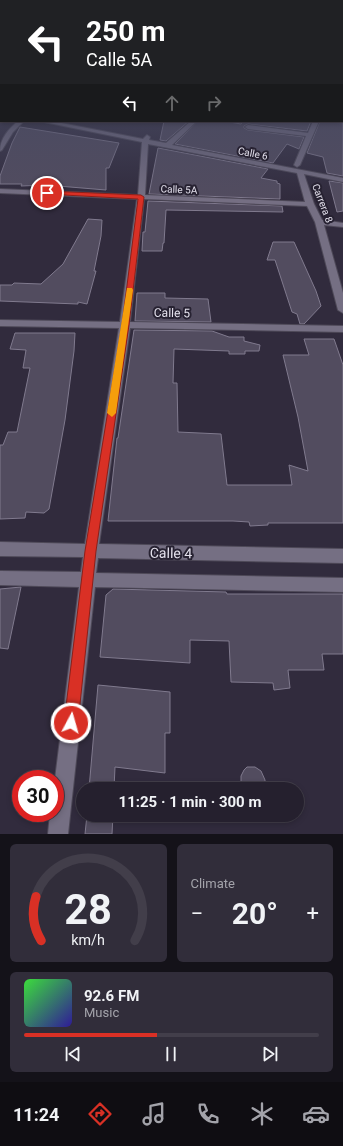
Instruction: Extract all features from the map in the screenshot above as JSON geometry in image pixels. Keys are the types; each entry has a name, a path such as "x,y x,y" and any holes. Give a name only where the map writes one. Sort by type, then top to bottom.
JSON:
{"street":[{"path":"0,149 11,131 19,122"},
{"name":"Calle 6","path":"48,122 170,143 299,169 343,180"},
{"name":"Calle 6","path":"74,122 146,139"},
{"path":"170,143 193,122"},
{"path":"299,169 316,122"},
{"path":"248,127 310,135"},
{"path":"58,834 90,551 125,325 141,197 146,139"},
{"name":"Calle 6","path":"299,169 343,174"},
{"name":"Carrera 8","path":"299,169 310,204 319,222 343,310"},
{"name":"Calle 5A","path":"0,191 310,204"},
{"path":"319,222 343,225"},
{"name":"Calle 5","path":"0,323 343,329"},
{"name":"Calle 4","path":"0,549 343,556"},
{"path":"0,578 343,585"}],"building":[{"path":"164,122 188,122 166,141 160,140"},
{"path":"197,122 230,122 241,124 242,122 311,122 307,131 248,124 244,126 244,128 248,130 304,137 299,149 287,144 273,163 175,144"},
{"path":"320,122 343,122 343,176 327,173 323,157 307,153"},
{"path":"20,127 119,143 109,168 106,168 106,190 46,185 21,186 22,184 0,184 0,176 12,143"},
{"path":"158,148 268,169 261,178 277,181 277,183 280,184 280,199 149,194"},
{"path":"329,181 343,183 343,211 337,212"},
{"path":"148,201 282,206 283,212 166,210 164,243 162,251 142,251 143,232 145,232"},
{"path":"88,219 102,220 101,236 94,271 96,271 87,304 78,302 78,304 0,301 0,285 12,285 14,283 41,284 63,264"},
{"path":"273,242 294,242 316,291 321,306 304,324 300,324 297,314 292,312 275,260 267,260"},
{"path":"137,293 165,293 165,298 208,299 211,322 135,321"},
{"path":"134,330 212,331 229,337 244,337 244,341 260,345 259,351 245,351 245,354 229,354 229,351 174,349 173,383 177,383 178,432 221,434 227,485 292,485 289,465 308,471 298,417 283,355 309,355 304,339 334,339 343,365 343,523 268,523 268,525 250,526 249,522 233,521 108,521 117,438"},
{"path":"15,333 75,333 74,351 65,420 49,509 44,513 26,512 25,518 0,519 0,445 3,445 8,432 17,432 30,368 23,368 26,350 10,349"},
{"path":"21,587 8,649 0,648 0,589"},
{"path":"113,589 226,592 227,594 343,594 343,654 322,654 324,670 288,670 290,688 274,690 273,683 231,682 229,641 190,640 190,663 100,657 106,595"},
{"path":"98,685 170,692 170,733 165,733 165,773 115,767 114,782 90,782"},
{"path":"247,767 255,767 261,771 265,782 241,782 241,776"},
{"path":"86,822 113,822 112,834 85,834"}],"slow traffic":[{"path":"112,413 130,290"}],"route":[{"path":"47,193 141,197 125,325 90,551 71,723"}]}
